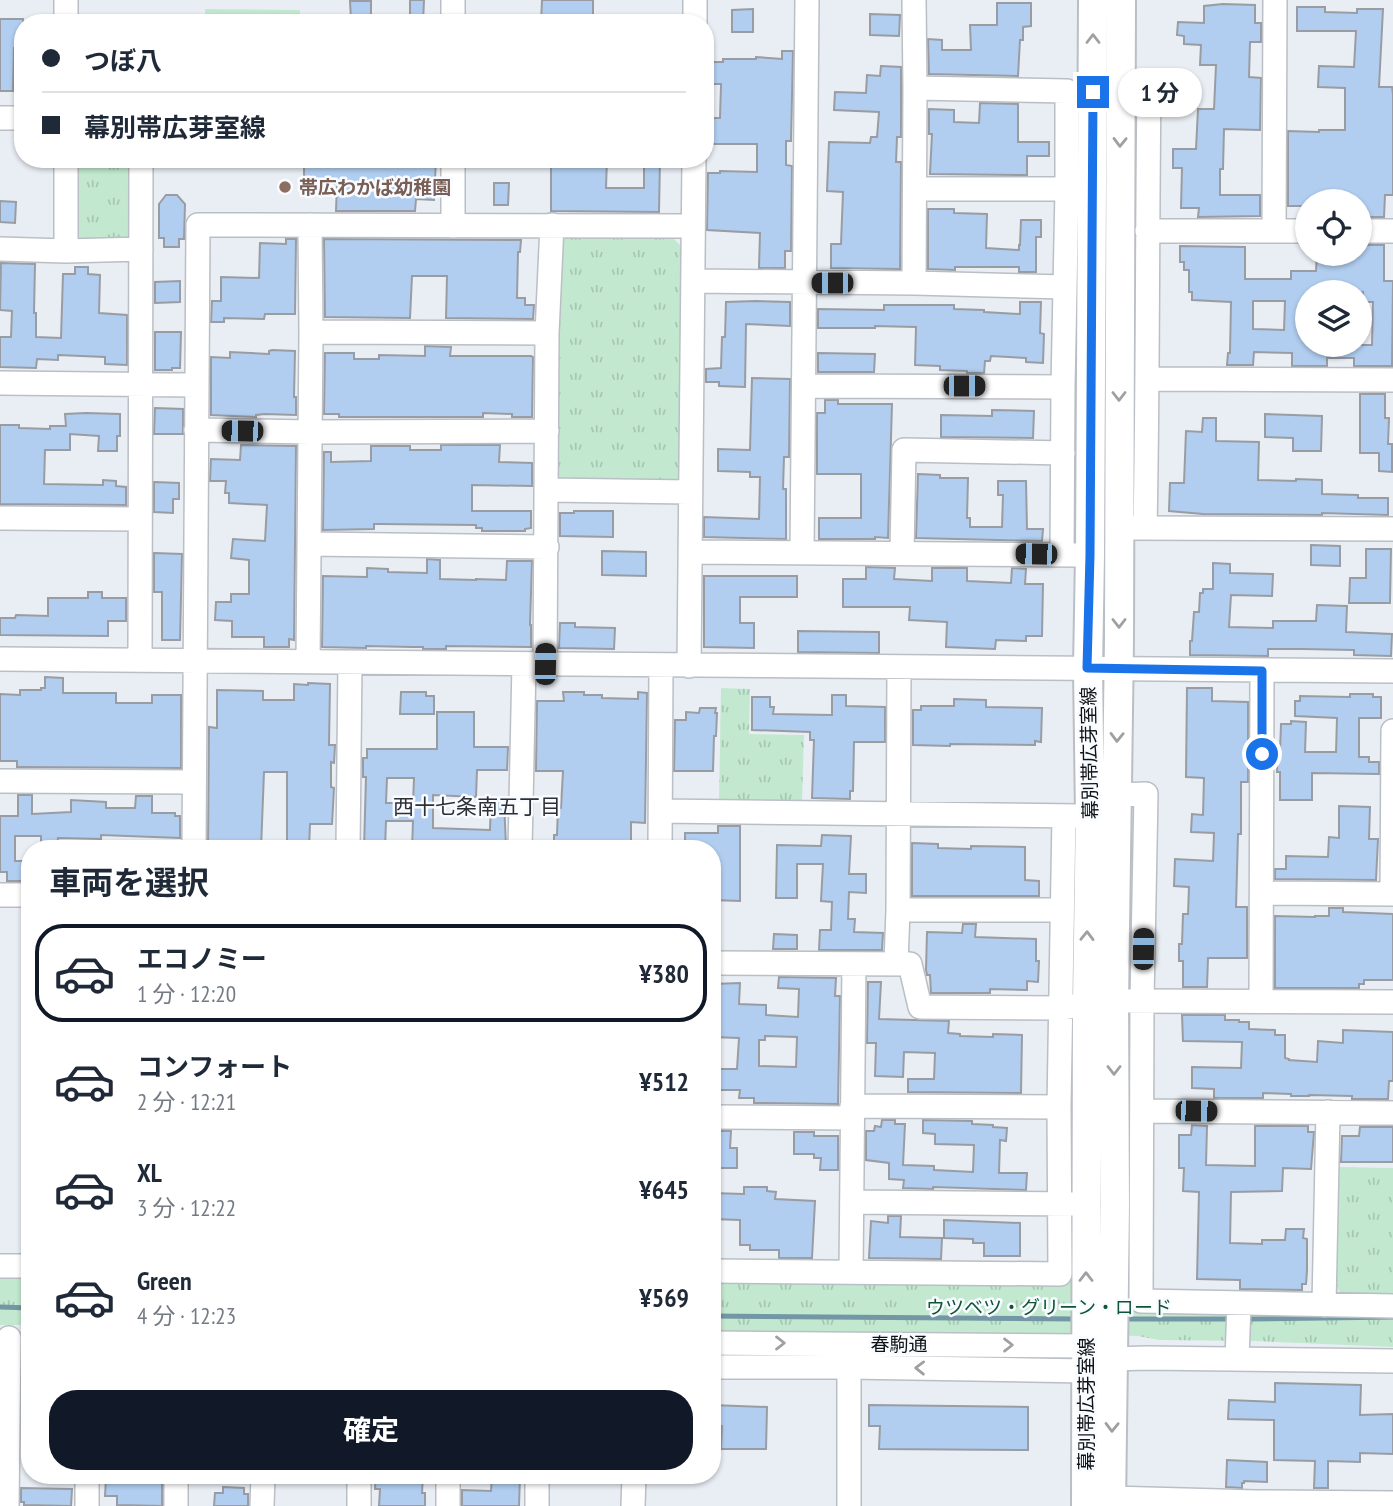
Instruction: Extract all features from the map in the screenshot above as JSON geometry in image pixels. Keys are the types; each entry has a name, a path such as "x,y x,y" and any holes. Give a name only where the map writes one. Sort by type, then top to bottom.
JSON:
{"main road":[{"name":"幕別帯広芽室線","path":"1093,0 1080,91 1105,328 1132,528 1118,668 1114,1002 1128,1204 1102,1503"},
{"name":"幕別帯広芽室線","path":"1102,1503 1073,1204 1074,1006 1077,816 1087,668 1090,555 1121,91 1121,0"}],"street":[{"path":"802,553 807,0"},
{"path":"914,0 914,283"},
{"path":"1274,231 1275,0"},
{"path":"915,88 1080,91 1067,189 1062,555"},
{"path":"1121,91 1149,91 1148,379 1132,528 1393,529"},
{"path":"66,168 66,251"},
{"path":"140,660 141,168"},
{"path":"453,168 453,226"},
{"path":"689,666 694,168"},
{"path":"915,189 1067,189"},
{"path":"194,840 198,225 693,226"},
{"path":"308,661 312,332 310,225"},
{"path":"521,840 534,664 547,547 547,333 552,225"},
{"path":"1147,231 1295,231"},
{"path":"1372,231 1393,231"},
{"path":"0,249 141,249"},
{"path":"692,281 1064,287"},
{"path":"1064,327 1148,328"},
{"path":"312,332 547,333"},
{"path":"1148,379 1393,380"},
{"path":"0,383 197,385"},
{"path":"804,386 1063,387"},
{"path":"196,430 547,431"},
{"path":"902,552 904,450 1063,453"},
{"path":"547,490 690,492"},
{"path":"0,518 140,519"},
{"path":"310,544 547,547"},
{"path":"690,552 1090,555"},
{"path":"0,659 1393,671"},
{"path":"348,840 350,663"},
{"path":"660,840 661,665"},
{"path":"896,963 899,667"},
{"path":"1261,1001 1262,671"},
{"path":"1262,892 1392,894 1393,732"},
{"path":"0,781 194,782"},
{"path":"1116,795 1146,794 1143,1111 1128,1204 1141,1301 1393,1306"},
{"path":"661,811 1077,816 1062,910 1074,1006 1059,1107 1073,1204 1060,1274 721,1271"},
{"path":"0,895 21,895"},
{"path":"898,910 1062,910"},
{"path":"721,963 909,964 920,1007 1074,1006 1142,1001 1393,1002"},
{"path":"852,1272 854,964"},
{"path":"721,1117 1059,1107"},
{"path":"1143,1111 1393,1113"},
{"path":"1324,1305 1328,1112"},
{"path":"852,1202 1073,1204"},
{"path":"0,1266 21,1266"},
{"path":"1237,1359 1239,1304"},
{"name":"春駒通","path":"721,1343 1086,1358"},
{"path":"7,1506 19,1463 13,1349"},
{"path":"1086,1358 1393,1361"},
{"name":"春駒通","path":"721,1367 849,1367 1086,1358"},
{"path":"849,1367 849,1506"},
{"path":"87,1484 87,1506"},
{"path":"176,1484 176,1506"},
{"path":"262,1484 262,1506"},
{"path":"359,1484 359,1506"},
{"path":"448,1484 448,1506"},
{"path":"537,1484 537,1506"},
{"path":"634,1484 634,1506"},
{"path":"1102,1503 1393,1503"}],"green space":[{"path":"205,9 300,10 300,14 205,14"},
{"path":"75,168 135,168 134,232 127,242 81,241 73,233"},
{"path":"565,234 670,235 683,248 680,480 557,478 559,241"},
{"path":"721,688 750,689 749,734 804,735 802,803 719,801"},
{"path":"1337,1167 1393,1168 1393,1294 1342,1293 1333,1286"},
{"path":"0,1274 21,1275 21,1325 0,1325"},
{"name":"ウツベツ・グリーン・ロード","path":"721,1280 1075,1281 1076,1309 1393,1312 1393,1347 1160,1340 1137,1336 1056,1333 721,1332"}],"building":[{"path":"410,0 424,0 423,14 410,14"},
{"path":"542,0 593,0 593,14 541,14"},
{"path":"350,1 371,1 371,14 351,14"},
{"path":"997,3 1031,3 1031,26 1023,27 1023,40 1020,40 1018,76 929,74 928,39 942,40 942,50 971,50 970,25 997,25"},
{"path":"1255,5 1255,23 1261,23 1261,42 1250,42 1249,77 1261,78 1260,130 1224,129 1220,195 1260,195 1260,216 1198,217 1199,208 1181,208 1182,168 1173,168 1173,149 1196,149 1198,109 1214,109 1216,65 1200,65 1201,45 1184,44 1184,36 1177,35 1178,22 1204,23 1204,6"},
{"path":"1297,7 1325,7 1325,12 1357,13 1357,9 1383,9 1379,87 1392,87 1393,94 1393,195 1385,195 1384,217 1372,217 1372,189 1295,189 1295,206 1288,206 1288,131 1345,130 1345,88 1318,87 1319,66 1354,67 1356,31 1297,31"},
{"path":"753,9 753,32 732,32 732,10"},
{"path":"870,14 900,15 899,36 870,35"},
{"path":"0,19 14,19 13,91 0,91"},
{"path":"782,51 793,51 791,141 786,141 786,165 792,166 791,251 785,251 785,268 759,268 760,233 707,230 708,173 757,172 757,144 714,144 714,118 720,118 721,84 714,84 714,62 756,57 782,59"},
{"path":"881,66 901,67 901,137 897,137 896,162 901,162 900,269 831,268 831,244 841,244 843,192 827,191 829,142 870,143 871,137 877,137 879,112 834,110 835,92 866,93 867,75 880,76"},
{"path":"980,103 1018,104 1018,142 1049,142 1049,156 1027,156 1027,175 930,174 932,134 929,134 929,109 954,110 954,122 979,123"},
{"path":"304,168 436,168 434,200 416,199 415,211 336,211 337,184 304,183"},
{"path":"551,168 607,168 606,188 644,188 644,168 660,168 659,212 551,211"},
{"path":"494,183 509,183 508,205 494,205"},
{"path":"166,195 177,195 185,204 184,239 179,239 179,247 164,247 164,238 159,238 159,204"},
{"path":"0,201 16,202 15,223 0,222"},
{"path":"928,209 954,209 954,213 987,214 986,248 1019,250 1021,220 1041,220 1041,237 1036,237 1036,272 1019,272 1019,267 928,269"},
{"path":"286,239 296,239 295,314 265,314 264,319 224,318 224,322 211,322 212,301 221,301 221,277 259,278 260,243 286,244"},
{"path":"324,239 521,240 518,252 517,298 525,298 525,305 534,305 533,319 446,318 447,276 412,276 410,318 325,317"},
{"path":"1372,245 1384,245 1384,281 1393,281 1392,366 1354,366 1354,358 1327,358 1327,366 1292,366 1292,353 1254,352 1253,365 1227,365 1230,353 1231,302 1192,300 1192,292 1189,292 1189,270 1184,270 1184,262 1180,262 1180,246 1245,247 1245,279 1291,279 1291,271 1316,271 1316,266 1372,266","holes":["1253,301 1285,301 1284,330 1253,329"]},
{"path":"1,263 35,264 36,337 61,338 63,274 75,274 75,267 88,267 88,274 100,275 99,313 127,315 127,365 105,364 105,357 58,355 58,360 37,359 36,368 0,367 0,337 11,337 12,311 0,310"},
{"path":"180,281 180,302 155,303 155,282"},
{"path":"726,302 790,302 790,326 746,324 745,387 719,386 719,382 706,382 706,369 721,368"},
{"path":"1020,302 1041,302 1043,363 1026,362 1026,358 991,356 990,361 985,361 984,373 915,365 916,327 818,328 818,309 884,310 884,305 954,305 954,309 1020,314"},
{"path":"155,332 181,332 180,368 155,370"},
{"path":"425,346 451,347 450,356 533,357 532,417 483,413 483,417 339,417 339,414 324,414 325,353 354,353 354,359 379,359 379,355 425,356"},
{"path":"272,350 295,351 296,415 211,415 211,357 230,358 230,352 269,354"},
{"path":"818,353 875,354 874,372 818,372"},
{"path":"752,378 790,379 789,457 784,457 783,489 786,489 786,539 704,537 704,517 759,519 760,477 750,477 750,472 718,471 718,449 750,450"},
{"path":"1360,394 1385,394 1385,418 1389,418 1388,444 1392,444 1392,472 1379,471 1379,453 1360,453"},
{"path":"825,400 838,400 838,404 892,404 888,538 819,539 819,518 861,518 861,474 817,474 817,413 825,413"},
{"path":"155,408 183,409 183,434 154,434"},
{"path":"992,410 1034,411 1033,438 941,437 941,415 992,416"},
{"path":"65,414 120,414 117,451 98,451 99,436 70,434 70,450 45,450 44,484 103,485 103,480 116,481 116,486 126,487 126,505 0,504 0,425 50,429 50,426 66,426"},
{"path":"1265,414 1322,416 1321,451 1293,451 1293,438 1265,437"},
{"path":"1203,418 1216,418 1216,441 1259,442 1258,480 1322,480 1322,494 1388,498 1388,515 1203,514 1169,511 1170,483 1184,483 1186,431 1202,432"},
{"path":"241,445 296,446 294,640 289,639 289,647 264,647 264,637 232,637 232,621 215,620 216,602 231,602 231,594 249,594 249,560 231,558 233,539 265,541 267,505 229,503 229,493 225,493 226,481 210,481 211,459 240,460"},
{"path":"441,445 500,445 499,462 532,463 532,486 472,485 472,511 531,511 531,528 525,531 482,531 482,528 476,528 476,525 374,524 374,529 323,530 324,452 331,452 331,462 371,461 371,446 410,446 410,450 441,450"},
{"path":"918,474 940,475 940,478 968,478 967,518 970,518 970,527 1002,527 1003,495 998,495 998,481 1026,481 1027,529 1043,529 1042,541 916,538"},
{"path":"154,482 179,483 179,499 173,499 173,513 154,512"},
{"path":"613,511 613,537 560,536 560,513"},
{"path":"1311,545 1340,546 1340,566 1311,565"},
{"path":"1366,549 1391,549 1390,603 1349,603 1350,578 1366,578"},
{"path":"602,551 646,552 646,576 602,575"},
{"path":"154,553 182,554 180,640 162,640 162,592 154,592"},
{"path":"427,559 440,560 440,579 476,580 506,580 507,561 532,561 531,647 322,647 323,576 367,577 367,568 388,569 388,572 427,573"},
{"path":"1213,563 1230,564 1230,573 1273,574 1272,596 1231,595 1229,627 1273,628 1273,621 1316,621 1317,605 1347,606 1346,632 1392,634 1391,656 1354,655 1354,650 1303,649 1268,649 1268,656 1190,655 1194,612 1199,612 1200,593 1203,593 1203,589 1213,589"},
{"path":"866,567 895,568 894,579 932,581 932,568 967,568 967,581 1011,583 1012,568 1026,569 1025,584 1043,584 1042,636 1026,636 1026,641 996,640 995,649 946,647 947,622 909,620 910,607 843,607 843,579 866,579"},
{"path":"704,576 797,576 797,597 740,597 740,623 754,623 754,648 704,647"},
{"path":"88,592 102,592 102,598 126,598 126,621 108,621 108,636 0,635 0,618 15,618 16,615 48,616 48,598 88,598"},
{"path":"560,623 575,623 575,627 615,628 614,649 559,648"},
{"path":"798,631 879,632 879,653 798,652"},
{"path":"45,677 63,678 63,693 116,693 116,703 152,703 152,695 181,695 181,768 17,767 17,761 0,761 0,694 20,695 20,690 41,690 45,688"},
{"path":"294,684 330,684 329,745 335,745 334,763 331,762 331,787 334,788 332,824 310,824 309,840 287,840 287,772 264,772 261,840 208,840 209,727 217,728 217,690 263,691 263,700 294,700"},
{"path":"1187,688 1212,688 1212,701 1248,702 1248,782 1241,782 1236,907 1247,907 1247,958 1208,958 1207,987 1183,987 1183,961 1179,961 1183,914 1188,914 1189,887 1174,886 1175,859 1213,861 1214,833 1191,832 1192,814 1203,815 1204,778 1186,777"},
{"path":"401,692 426,692 426,696 434,696 434,714 400,714"},
{"path":"563,692 584,692 584,695 602,695 602,698 638,699 638,692 647,693 645,823 631,822 631,840 554,840 554,835 557,835 558,807 561,808 563,771 536,771 537,701 564,701"},
{"path":"1350,694 1373,694 1373,697 1381,697 1381,718 1359,718 1359,757 1369,757 1369,762 1379,762 1379,774 1312,773 1312,800 1280,800 1280,772 1277,772 1281,724 1291,724 1291,721 1306,722 1305,752 1336,752 1337,718 1295,716 1295,701 1300,701 1300,696 1350,697"},
{"path":"832,695 846,695 846,706 885,707 885,742 854,742 853,791 850,791 850,799 812,798 814,740 810,740 810,732 752,730 752,697 770,697 770,707 774,707 773,714 832,715"},
{"path":"954,699 986,700 986,707 1042,708 1041,742 1035,741 1035,745 913,745 913,710 921,710 921,706 954,706"},
{"path":"700,708 716,708 713,771 674,771 675,720 686,720 686,712 699,713"},
{"path":"437,712 474,712 474,747 508,747 507,770 477,770 476,797 433,795 433,828 490,830 491,800 504,801 506,840 412,840 413,821 386,821 385,840 364,840 366,777 363,777 363,758 367,758 367,749 437,749","holes":["387,778 414,778 413,803 386,803"]},
{"path":"18,795 32,795 32,814 71,812 71,800 106,802 106,808 135,808 136,796 152,796 152,813 175,813 175,816 180,816 180,838 101,835 101,839 41,840 41,836 15,836 15,861 21,861 21,881 7,881 7,872 0,872 0,816 18,816"},
{"path":"1339,806 1370,807 1369,839 1378,839 1376,880 1275,879 1275,869 1286,869 1286,856 1328,857 1329,837 1339,838"},
{"path":"718,826 740,826 740,901 721,900 721,840 685,840 685,833 718,833"},
{"path":"822,835 851,836 849,874 866,874 866,893 849,892 848,919 855,919 854,932 883,933 882,950 819,950 820,930 831,930 832,902 821,901 823,864 797,864 797,898 776,898 777,845 821,846"},
{"path":"912,843 938,844 938,848 1025,847 1025,880 1039,881 1039,896 912,896"},
{"path":"1329,908 1343,908 1343,912 1393,914 1393,980 1364,980 1364,984 1359,984 1359,988 1275,988 1275,916 1329,916"},
{"path":"963,924 976,924 975,937 1036,939 1038,982 1027,981 1027,990 990,989 990,993 931,993 930,975 927,975 926,970 927,932 962,933"},
{"path":"774,934 797,935 797,949 773,949"},
{"path":"779,977 836,978 835,996 840,996 838,1104 754,1103 754,1098 739,1098 740,1090 721,1090 721,1069 737,1069 739,1038 721,1037 721,984 740,983 739,1004 766,1005 766,1015 798,1017 799,989 778,988","holes":["765,1036 797,1037 796,1067 759,1066 759,1040 765,1040"]},
{"path":"868,982 881,982 879,1019 949,1021 948,1033 960,1036 1022,1035 1021,1093 908,1092 908,1079 934,1079 935,1053 904,1052 903,1077 875,1076 876,1043 867,1043"},
{"path":"1182,1015 1225,1015 1225,1020 1249,1022 1249,1029 1275,1030 1275,1035 1285,1035 1285,1058 1289,1060 1317,1062 1318,1041 1343,1043 1343,1030 1393,1032 1393,1081 1389,1081 1388,1099 1263,1093 1263,1098 1214,1098 1214,1089 1192,1088 1192,1067 1241,1068 1242,1042 1183,1041"},
{"path":"882,1120 895,1120 895,1124 905,1124 903,1165 934,1166 934,1170 973,1172 974,1145 935,1144 935,1134 923,1133 923,1120 972,1121 972,1124 1007,1128 1006,1141 1000,1140 999,1173 1027,1173 1026,1190 903,1188 904,1180 889,1179 889,1163 866,1160 866,1131 874,1131 875,1126 881,1127"},
{"path":"1192,1125 1207,1126 1206,1165 1255,1166 1255,1126 1308,1126 1308,1132 1314,1132 1311,1169 1283,1168 1282,1191 1231,1192 1230,1243 1262,1244 1262,1240 1285,1240 1286,1229 1304,1229 1303,1238 1307,1239 1307,1271 1306,1284 1302,1284 1302,1290 1240,1289 1240,1280 1197,1279 1199,1192 1183,1191 1184,1168 1179,1168 1179,1135 1191,1135"},
{"path":"1360,1127 1393,1127 1393,1162 1341,1162 1342,1136 1359,1136"},
{"path":"721,1131 731,1131 730,1148 737,1148 737,1168 721,1168"},
{"path":"794,1132 814,1132 814,1136 838,1136 838,1170 820,1170 821,1158 814,1158 814,1154 794,1154"},
{"path":"744,1187 767,1187 767,1191 776,1192 775,1199 815,1201 812,1258 779,1258 779,1250 750,1250 750,1245 740,1245 740,1220 721,1219 721,1193 744,1194"},
{"path":"888,1216 901,1216 900,1237 942,1238 941,1259 869,1258 871,1221 888,1223"},
{"path":"944,1220 1020,1223 1020,1256 984,1256 984,1243 973,1243 973,1239 944,1238"},
{"path":"1275,1383 1361,1385 1360,1415 1393,1414 1393,1454 1360,1453 1360,1462 1328,1461 1328,1488 1314,1488 1315,1461 1274,1460 1274,1420 1228,1419 1229,1400 1275,1402"},
{"path":"721,1405 767,1407 766,1449 721,1449"},
{"path":"869,1405 1028,1407 1028,1450 879,1449 880,1426 869,1426"},
{"path":"1227,1460 1267,1462 1267,1482 1244,1481 1242,1488 1226,1487"},
{"path":"106,1484 162,1484 162,1506 117,1505 117,1496 105,1496"},
{"path":"375,1484 422,1484 425,1506 379,1506 380,1489 375,1489"},
{"path":"491,1484 520,1484 519,1506 462,1506 462,1490 491,1491"},
{"path":"223,1487 244,1488 244,1494 248,1494 248,1506 214,1506 215,1493 223,1493"},
{"path":"21,1488 72,1489 71,1506 24,1505 24,1502 21,1502"}],"waterway":[{"path":"0,1307 21,1308"},
{"path":"721,1316 1078,1319"},
{"path":"1246,1319 1393,1317"},
{"path":"1123,1319 1232,1319"}],"place":[{"name":"帯広わかば幼稚園","path":"285,187"}],"district":[{"name":"西十七条南五丁目","path":"477,806"}],"route":[{"path":"1093,92 1087,668 1262,671 1262,754"}]}
